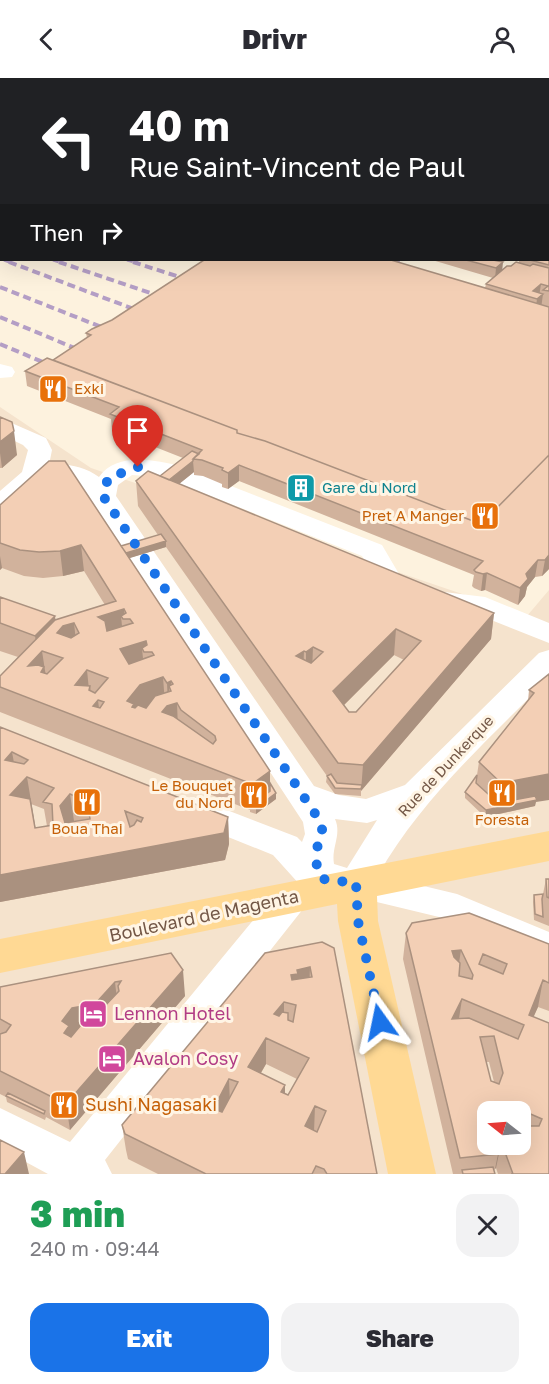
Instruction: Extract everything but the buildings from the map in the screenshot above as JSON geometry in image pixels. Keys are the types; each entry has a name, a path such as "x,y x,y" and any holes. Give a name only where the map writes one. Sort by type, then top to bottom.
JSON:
{"main road":[{"name":"Boulevard de Magenta","path":"0,956 323,887 549,846"},
{"path":"323,887 358,921 412,1174"}],"street":[{"path":"0,425 32,440 39,446 19,479 0,504"},
{"path":"19,479 61,470 77,473 91,481 110,485 138,467 161,468 373,551 388,580 440,601 475,603 549,634"},
{"path":"110,485 323,827 322,838 316,852 323,887"},
{"name":"Rue de Dunkerque","path":"78,1171 323,887 384,835 416,794 549,660"},
{"path":"303,795 337,807 367,811 416,794"},
{"path":"162,797 285,846 323,887 445,904 549,948"},
{"path":"0,1127 78,1171"}],"shaded area":[{"path":"0,407 91,468 527,616 549,590 549,1174 0,1174"}],"railway":[{"path":"7,261 12,263"},
{"path":"56,261 63,263"},
{"path":"131,261 138,263"},
{"path":"398,261 403,262"},
{"path":"9,262 147,314"},
{"path":"59,262 168,299"},
{"path":"133,262 195,282"},
{"path":"0,287 114,332"},
{"path":"0,317 89,354"},
{"path":"0,344 57,368"}],"place":[{"name":"Exki","path":"53,389"},
{"name":"Gare du Nord","path":"301,488"},
{"name":"Pret A Manger","path":"485,516"},
{"name":"Foresta","path":"502,793"},
{"name":"Le Bouquet du Nord","path":"254,795"},
{"name":"Boua Thai","path":"87,802"},
{"name":"Lennon Hotel","path":"93,1014"},
{"name":"Avalon Cosy","path":"112,1059"},
{"name":"Sushi Nagasaki","path":"64,1105"}],"route":[{"path":"138,467 108,478 105,482 103,496 318,818 323,827 316,860 322,879 356,883 358,921 380,1022"}]}
